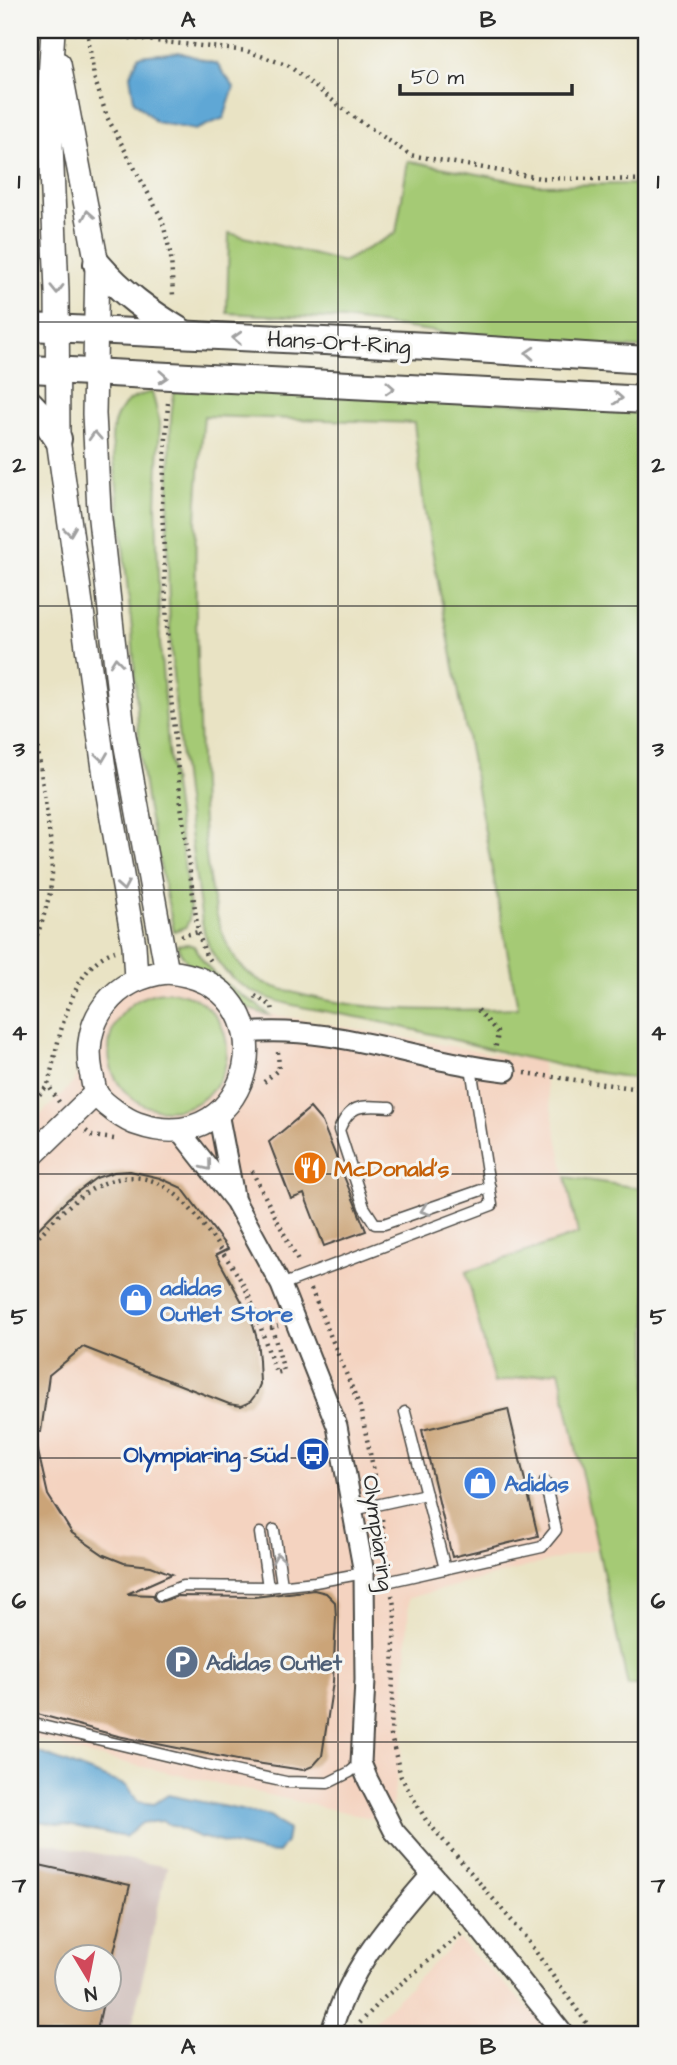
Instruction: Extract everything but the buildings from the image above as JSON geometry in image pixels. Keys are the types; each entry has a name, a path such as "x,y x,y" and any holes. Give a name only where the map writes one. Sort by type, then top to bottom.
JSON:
{"main road":[{"path":"97,264 135,303 187,335"},
{"name":"Hans-Ort-Ring","path":"30,327 428,346 647,360"},
{"name":"Hans-Ort-Ring","path":"30,369 647,400"},
{"path":"30,404 58,439"}],"street":[{"path":"53,30 97,264 93,414 99,510 123,730 167,972"},
{"path":"53,30 49,94 53,148 58,439 106,783 134,946 136,979"},
{"path":"167,972 192,975 214,986 236,1009 246,1033 248,1049 246,1071 239,1088 218,1113 203,1123 178,1130 153,1129 131,1122 96,1093 89,1058 93,1025 106,1003 136,979 167,972"},
{"path":"246,1033 275,1030 357,1041 471,1067 499,1070"},
{"path":"30,1157 96,1093"},
{"name":"Olympiaring","path":"218,1113 235,1201"},
{"name":"Olympiaring","path":"178,1130 235,1201 281,1284 337,1426 364,1580 365,1680 361,1763 378,1804 394,1831 474,1922 564,2035"},
{"path":"330,2035 337,2011 362,1960 378,1936 431,1875"}],"lane":[{"path":"281,1284 492,1205 471,1067"},
{"path":"390,1107 359,1105 345,1115 339,1130 364,1207 376,1224 384,1224 489,1187"},
{"path":"405,1412 444,1569"},
{"path":"160,1595 183,1586 268,1587 364,1580 390,1581 542,1547 556,1530 545,1482"},
{"path":"353,1510 426,1494"},
{"path":"274,1530 282,1585"},
{"path":"260,1533 268,1587"},
{"path":"30,1723 286,1782 328,1783 361,1763"}],"path":[{"path":"53,30 247,51 289,66 351,115 410,155 540,178 647,180"},
{"path":"87,32 94,77 107,117 162,219 171,256 173,296"},
{"path":"168,403 162,505 169,675 181,805 198,932 206,956 212,963"},
{"path":"30,692 51,845 52,874 44,912 30,952"},
{"path":"163,940 198,932"},
{"path":"30,1105 48,1085 69,1006 84,974 107,954 134,946"},
{"path":"247,992 272,1006 279,1069 262,1084"},
{"path":"478,1010 498,1033 499,1070 647,1090"},
{"path":"48,1085 70,1118 92,1136 125,1141"},
{"path":"249,1165 306,1275 360,1407 380,1505 394,1611 391,1736 401,1777 426,1820 523,1934 595,2035"},
{"path":"30,1247 76,1200 99,1184 130,1177 159,1184 190,1208 222,1252 246,1289 276,1373 284,1371"},
{"path":"371,1457 379,1456"},
{"path":"353,2035 355,2028 385,1997 474,1922 495,1899"}],"shaded area":[{"path":"184,968 253,1011 541,1062 578,1234 466,1272 559,1369 599,1548 409,1598 402,1749 389,1822 81,1753 30,1737 30,1125 75,1081 104,991"},
{"path":"30,1840 167,1867 130,2035 30,2035"},
{"path":"458,1939 544,2023 552,2035 360,2035"}],"green space":[{"path":"408,161 537,185 647,184 647,349 467,336 343,319 227,313 229,233 343,262 396,233"},
{"path":"175,391 647,409 647,1079 543,1062 372,1020 275,1000 239,983 217,961 202,922 175,696 168,583 168,527 171,420","holes":["204,416 414,423 424,507 518,1008 386,1008 333,1002 271,986 255,978 241,966 228,945 217,918 210,885 202,815 195,547"]},
{"path":"152,392 160,423 156,505 160,643 168,749 190,908 186,927 174,931 147,805 140,757 132,630 112,440 114,422 122,408 134,398"},
{"path":"177,945 194,946 220,979 269,1015 229,998 203,979 183,957"},
{"path":"168,992 179,993 201,1002 217,1018 226,1040 226,1062 217,1084 201,1100 179,1109 168,1110 157,1109 135,1100 119,1084 110,1062 109,1051 110,1040 119,1018 135,1002 157,993"},
{"path":"566,1177 647,1189 647,1684 628,1686 559,1370 494,1383 466,1272 578,1234"}],"water":[{"path":"179,52 217,64 234,87 224,118 195,130 156,122 134,101 130,75 139,56"},
{"path":"30,1749 127,1786 138,1802 154,1804 168,1795 270,1816 288,1830 286,1842 278,1853 263,1852 199,1837 162,1821 142,1823 125,1837 30,1820"}],"place":[{"name":"McDonald's","path":"310,1168"},
{"name":"adidas Outlet Store","path":"136,1300"},
{"name":"Olympiaring Süd","path":"313,1454"},
{"name":"Adidas","path":"480,1483"},
{"name":"Adidas Outlet","path":"182,1662"}]}
